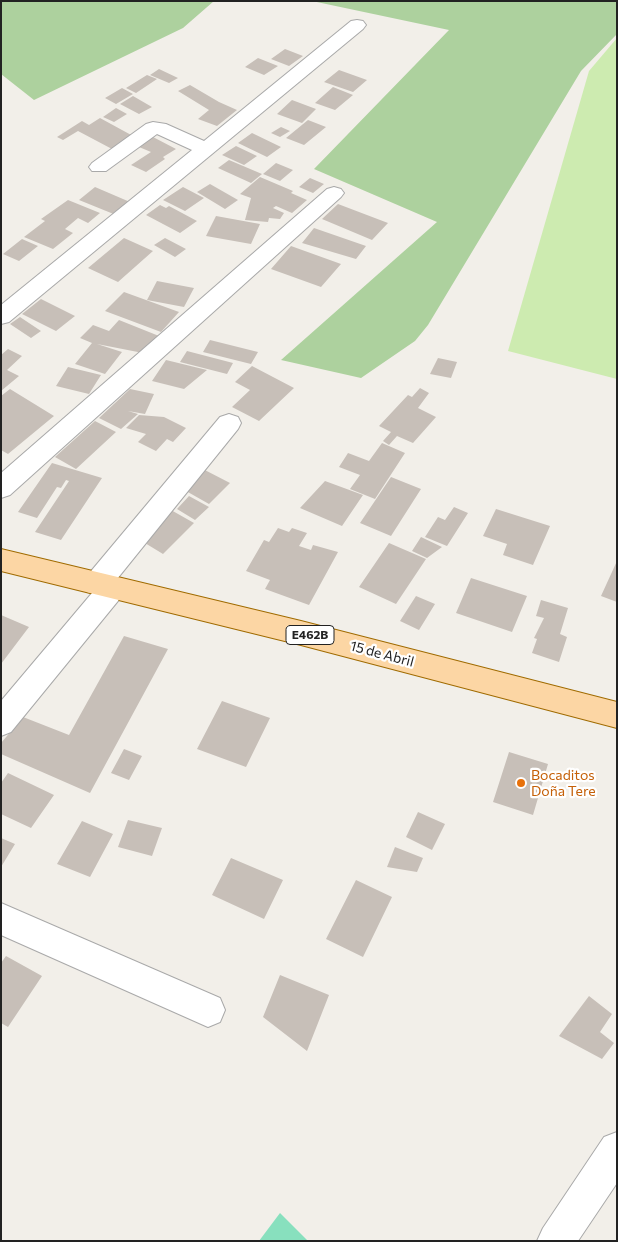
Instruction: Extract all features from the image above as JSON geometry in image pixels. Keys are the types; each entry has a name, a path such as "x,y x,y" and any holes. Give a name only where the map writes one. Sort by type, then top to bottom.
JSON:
{"main road":[{"name":"15 de Abril","path":"1,560 301,633 617,716"}],"street":[{"path":"1,317 357,25"},
{"path":"99,167 153,128 159,128 206,148"},
{"path":"1,488 334,193"},
{"path":"1,723 229,423"},
{"path":"1,919 208,1010"},
{"path":"556,1241 617,1150"}],"green space":[{"path":"1,1 214,1 183,28 34,100 1,74"},
{"path":"312,1 617,1 617,34 581,71 428,325 415,341 361,378 281,360 437,222 314,169 449,30"},
{"path":"617,38 617,379 508,351 589,71"},
{"path":"280,1213 308,1241 259,1241"}],"building":[{"path":"285,49 303,56 289,66 271,59"},
{"path":"258,58 278,66 264,75 245,67"},
{"path":"159,69 178,78 169,83 150,75"},
{"path":"339,70 367,80 353,92 324,82"},
{"path":"147,75 157,79 136,93 126,88"},
{"path":"190,85 237,110 217,126 198,119 209,110 178,91"},
{"path":"333,87 353,95 335,110 315,103"},
{"path":"122,88 133,94 116,104 105,98"},
{"path":"133,96 152,107 139,114 120,104"},
{"path":"292,100 316,109 302,123 277,114"},
{"path":"116,108 127,114 114,122 103,117"},
{"path":"100,118 133,136 112,149 78,131 63,140 57,137 82,121 89,125"},
{"path":"308,120 326,127 304,145 286,138"},
{"path":"281,127 290,131 280,137 271,133"},
{"path":"252,133 281,147 267,157 238,143"},
{"path":"153,137 176,149 163,157 165,159 146,172 131,165 151,152 139,147"},
{"path":"236,146 257,156 244,165 222,155"},
{"path":"229,160 262,174 251,183 218,168"},
{"path":"276,163 293,170 280,181 263,174"},
{"path":"260,177 293,191 291,193 307,200 292,213 276,206 273,208 284,213 280,219 269,218 268,222 245,220 251,198 240,194"},
{"path":"310,178 324,184 313,193 299,187"},
{"path":"210,184 238,200 225,209 197,192"},
{"path":"95,187 130,202 116,215 79,200"},
{"path":"183,187 204,198 185,211 163,200"},
{"path":"68,200 100,213 88,223 78,218 65,229 73,233 53,249 24,237 45,221 41,219"},
{"path":"338,204 388,223 372,240 322,219"},
{"path":"160,205 166,208 169,206 197,221 180,233 146,215"},
{"path":"216,216 260,224 251,244 206,236"},
{"path":"314,228 366,246 356,259 302,243"},
{"path":"124,238 153,251 118,282 88,268"},
{"path":"165,238 186,249 175,257 154,245"},
{"path":"22,239 38,246 19,261 3,254"},
{"path":"291,246 341,264 321,287 271,269"},
{"path":"157,281 194,288 184,307 147,300"},
{"path":"124,292 179,312 161,332 105,311"},
{"path":"41,299 75,316 56,331 22,314"},
{"path":"20,317 41,331 31,338 10,324"},
{"path":"119,320 159,336 143,353 97,344 122,352 105,374 75,364 92,343 80,338 93,325 109,331"},
{"path":"210,340 258,352 251,364 203,352"},
{"path":"8,349 22,356 7,370 19,376 1,391 1,355"},
{"path":"187,351 233,363 227,374 180,362"},
{"path":"438,358 457,362 451,378 430,374"},
{"path":"166,360 207,370 184,389 152,381"},
{"path":"252,366 294,388 259,421 232,407 250,390 235,382"},
{"path":"68,367 101,375 89,394 56,386"},
{"path":"420,388 429,393 418,408 436,417 413,443 397,436 389,445 383,441 391,432 379,426 408,395 412,397"},
{"path":"10,389 54,416 8,454 1,450 1,396"},
{"path":"130,389 154,394 145,414 128,411 138,414 121,429 99,418"},
{"path":"139,415 164,417 186,428 173,442 167,439 156,451 138,442 146,434 126,428"},
{"path":"95,421 116,432 76,469 55,457"},
{"path":"382,443 405,453 375,499 350,489 360,475 339,467 348,453 369,461"},
{"path":"52,463 102,478 61,540 35,532 69,481 66,480 61,488 57,487 37,518 18,512"},
{"path":"199,467 230,483 209,504 179,487"},
{"path":"391,477 421,489 391,536 360,523"},
{"path":"325,481 363,495 342,526 300,508"},
{"path":"189,496 209,507 195,520 177,509"},
{"path":"454,507 468,513 447,546 425,537 438,517 445,520"},
{"path":"496,509 550,526 533,565 503,555 507,544 483,536"},
{"path":"171,510 194,523 163,554 140,540"},
{"path":"278,528 289,532 292,528 307,533 299,546 311,550 313,545 338,552 309,605 265,589 270,580 246,571 264,540 269,542"},
{"path":"421,537 442,547 427,558 412,551"},
{"path":"389,543 426,559 396,604 359,587"},
{"path":"617,561 617,602 601,596"},
{"path":"471,578 527,596 512,632 456,613"},
{"path":"416,596 435,604 419,630 400,621"},
{"path":"541,600 568,608 560,634 567,637 559,662 532,653 537,639 534,638 544,618 536,616"},
{"path":"1,615 29,627 1,664"},
{"path":"124,636 168,649 90,793 1,754 1,743 23,717 69,735"},
{"path":"222,701 270,718 246,767 197,749"},
{"path":"124,749 142,756 129,780 111,773"},
{"name":"Bocaditos Doña Tere","path":"509,752 548,764 533,815 493,802"},
{"path":"8,773 54,795 31,828 1,814 1,783"},
{"path":"418,812 445,824 432,850 406,837"},
{"path":"128,820 162,828 152,856 118,847"},
{"path":"82,821 113,834 90,877 57,864"},
{"path":"1,838 15,844 1,867"},
{"path":"395,847 423,858 417,872 387,867"},
{"path":"231,858 283,880 264,919 212,895"},
{"path":"356,880 392,897 363,957 326,939"},
{"path":"6,956 42,976 8,1027 1,1023 1,963"},
{"path":"280,975 329,995 307,1051 263,1017"},
{"path":"589,996 612,1014 600,1032 614,1043 602,1059 559,1036"}],"place":[{"name":"Bocaditos Doña Tere","path":"521,783"}]}
